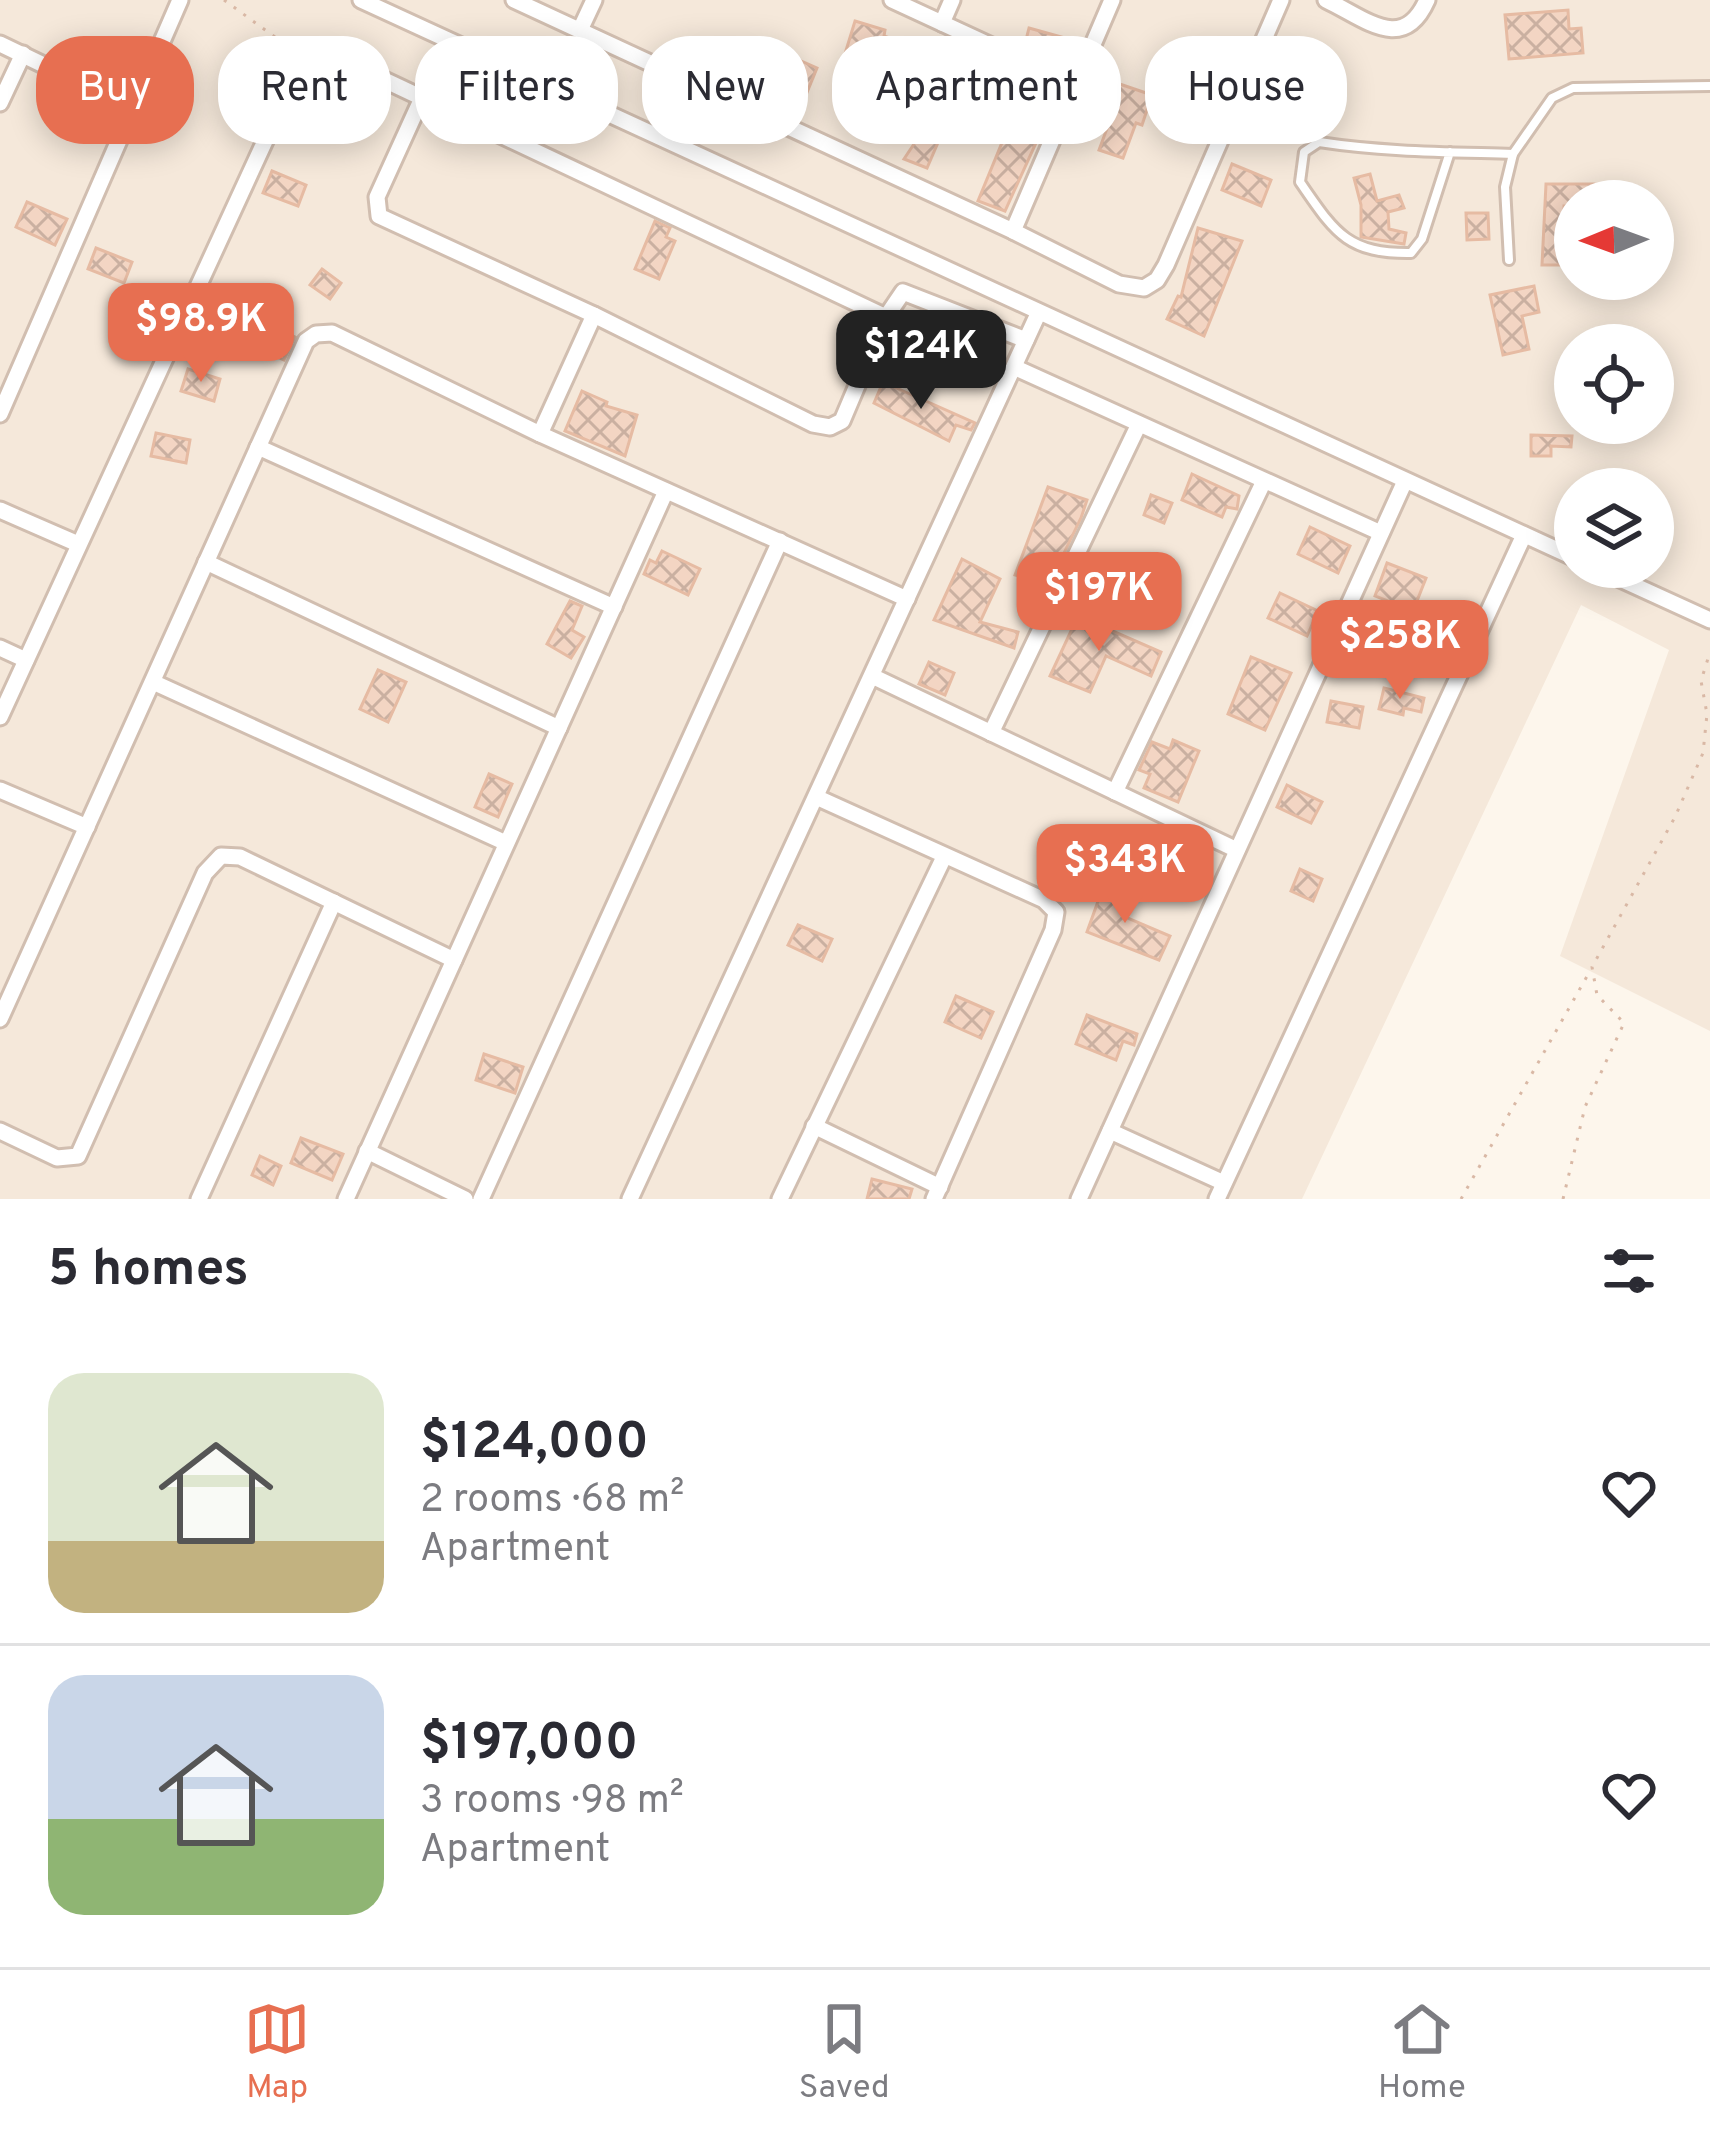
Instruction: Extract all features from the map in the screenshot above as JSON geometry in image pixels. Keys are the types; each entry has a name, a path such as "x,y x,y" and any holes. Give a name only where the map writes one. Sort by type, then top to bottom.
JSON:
{"street":[{"path":"165,36 180,0"},
{"path":"361,0 1554,549"},
{"path":"514,0 1013,230 1119,284 1144,288 1157,280 1281,0"},
{"path":"580,30 594,0"},
{"path":"892,0 970,36"},
{"path":"942,23 952,0"},
{"path":"1097,36 1112,0"},
{"path":"1326,0 1389,30 1404,30 1417,22 1427,0"},
{"path":"0,44 36,60"},
{"path":"0,103 23,54"},
{"path":"415,113 377,197 380,216 813,424 830,427 842,421 898,296 910,292 1026,340"},
{"path":"0,414 120,144"},
{"path":"0,717 262,144"},
{"path":"519,144 886,317"},
{"path":"1013,230 1050,144"},
{"path":"630,1199 1039,314"},
{"path":"540,434 594,315"},
{"path":"0,1019 306,340 316,334 332,333 540,434 907,599"},
{"path":"1014,367 1381,533"},
{"path":"992,733 1139,424"},
{"path":"258,447 614,607"},
{"path":"1115,792 1264,481"},
{"path":"1079,1199 1405,481"},
{"path":"346,1199 666,491"},
{"path":"0,510 78,544"},
{"path":"1110,1131 1221,1191 1524,535"},
{"path":"481,1199 781,541"},
{"path":"206,562 559,728"},
{"path":"1640,588 1710,620"},
{"path":"0,648 26,661"},
{"path":"872,676 1237,850"},
{"path":"155,683 506,843"},
{"path":"0,790 87,827"},
{"path":"814,1126 937,1193 1057,912 1045,900 816,797"},
{"path":"0,1131 57,1158 78,1156 205,873 221,856 240,857 454,960"},
{"path":"781,1199 944,856"},
{"path":"199,1199 334,902"},
{"path":"368,1151 465,1199"}],"lane":[{"path":"1509,260 1505,187 1513,154 1552,98 1573,88 1710,86"},
{"path":"1450,152 1422,239 1411,254 1388,254 1338,237 1300,182 1304,152 1319,142 1373,151 1450,152 1513,154"}],"path":[{"path":"224,0 272,36"},
{"path":"1461,1199 1675,817 1703,753 1707,714 1701,681 1710,652"},
{"path":"1563,1199 1585,1107 1624,1023 1598,995 1592,967"}],"shaded area":[{"path":"0,0 1710,0 1710,1031 1560,956 1669,650 1581,605 1302,1199 0,1199"}],"building":[{"path":"1568,10 1569,29 1581,28 1583,53 1509,59 1505,15"},
{"path":"855,21 885,30 884,36 850,36"},
{"path":"1029,28 1058,36 1027,36"},
{"path":"808,64 817,68 808,90"},
{"path":"1121,84 1145,93 1142,125 1136,123 1123,158 1099,150 1101,144 1121,144"},
{"path":"914,144 937,144 927,168 904,159"},
{"path":"1001,144 1035,144 1005,211 978,201"},
{"path":"1232,164 1271,180 1261,206 1222,190"},
{"path":"272,171 306,185 298,206 263,193"},
{"path":"1370,174 1377,201 1399,195 1404,208 1388,212 1389,229 1406,233 1404,244 1361,237 1361,205 1354,178"},
{"path":"1546,184 1554,184 1554,265 1542,265"},
{"path":"27,202 67,219 55,245 16,227"},
{"path":"1466,213 1488,213 1489,239 1467,240"},
{"path":"655,221 670,228 666,237 675,241 659,279 635,269"},
{"path":"1198,228 1242,241 1204,336 1167,319 1181,297"},
{"path":"96,248 132,262 124,283 88,269"},
{"path":"322,269 341,283 330,299 310,285"},
{"path":"1534,286 1539,312 1522,316 1529,349 1503,355 1490,295"},
{"path":"256,319 295,337 284,360 246,343"},
{"path":"188,369 220,379 214,401 181,391"},
{"path":"883,382 975,423 971,430 956,425 949,441 874,403"},
{"path":"582,391 607,402 606,406 637,415 625,456 565,431"},
{"path":"156,433 190,440 186,463 151,456"},
{"path":"1531,435 1554,436 1554,444 1571,444 1551,446 1551,456 1531,456"},
{"path":"1192,474 1239,496 1237,509 1226,507 1222,517 1182,500"},
{"path":"1048,487 1087,500 1081,518 1052,578 1015,575"},
{"path":"1151,495 1172,503 1164,523 1144,515"},
{"path":"1310,527 1350,546 1338,573 1298,554"},
{"path":"662,551 700,569 688,595 644,574 650,560 656,563"},
{"path":"962,559 1000,579 980,622 1018,632 1014,648 934,620"},
{"path":"1387,563 1426,578 1413,611 1375,596"},
{"path":"1280,593 1318,611 1307,636 1268,618"},
{"path":"570,601 582,606 572,630 584,637 571,658 547,644"},
{"path":"1078,616 1161,652 1151,676 1106,656 1090,692 1050,676"},
{"path":"1413,623 1450,634 1446,645 1436,642 1432,653 1407,646"},
{"path":"1251,657 1291,673 1265,730 1228,714"},
{"path":"929,662 954,673 945,695 919,684"},
{"path":"378,670 406,682 388,722 360,709"},
{"path":"1384,688 1424,698 1421,712 1404,708 1403,715 1379,709"},
{"path":"1331,701 1363,707 1359,728 1327,722"},
{"path":"1173,740 1199,751 1178,802 1144,788 1150,774 1139,770 1152,742 1170,749"},
{"path":"489,774 512,784 498,817 475,807"},
{"path":"1287,785 1322,802 1311,823 1277,807"},
{"path":"1300,869 1322,879 1313,901 1291,891"},
{"path":"1120,887 1134,893 1125,917 1170,936 1159,960 1087,932 1101,893 1116,899"},
{"path":"798,925 832,939 822,961 788,945"},
{"path":"956,996 993,1012 981,1038 945,1022"},
{"path":"1087,1015 1137,1034 1134,1045 1123,1041 1116,1060 1076,1044"},
{"path":"484,1054 523,1067 515,1093 476,1080"},
{"path":"301,1138 343,1154 332,1180 291,1163"},
{"path":"260,1156 281,1166 273,1185 252,1175"},
{"path":"872,1179 912,1189 909,1199 867,1199"}]}
